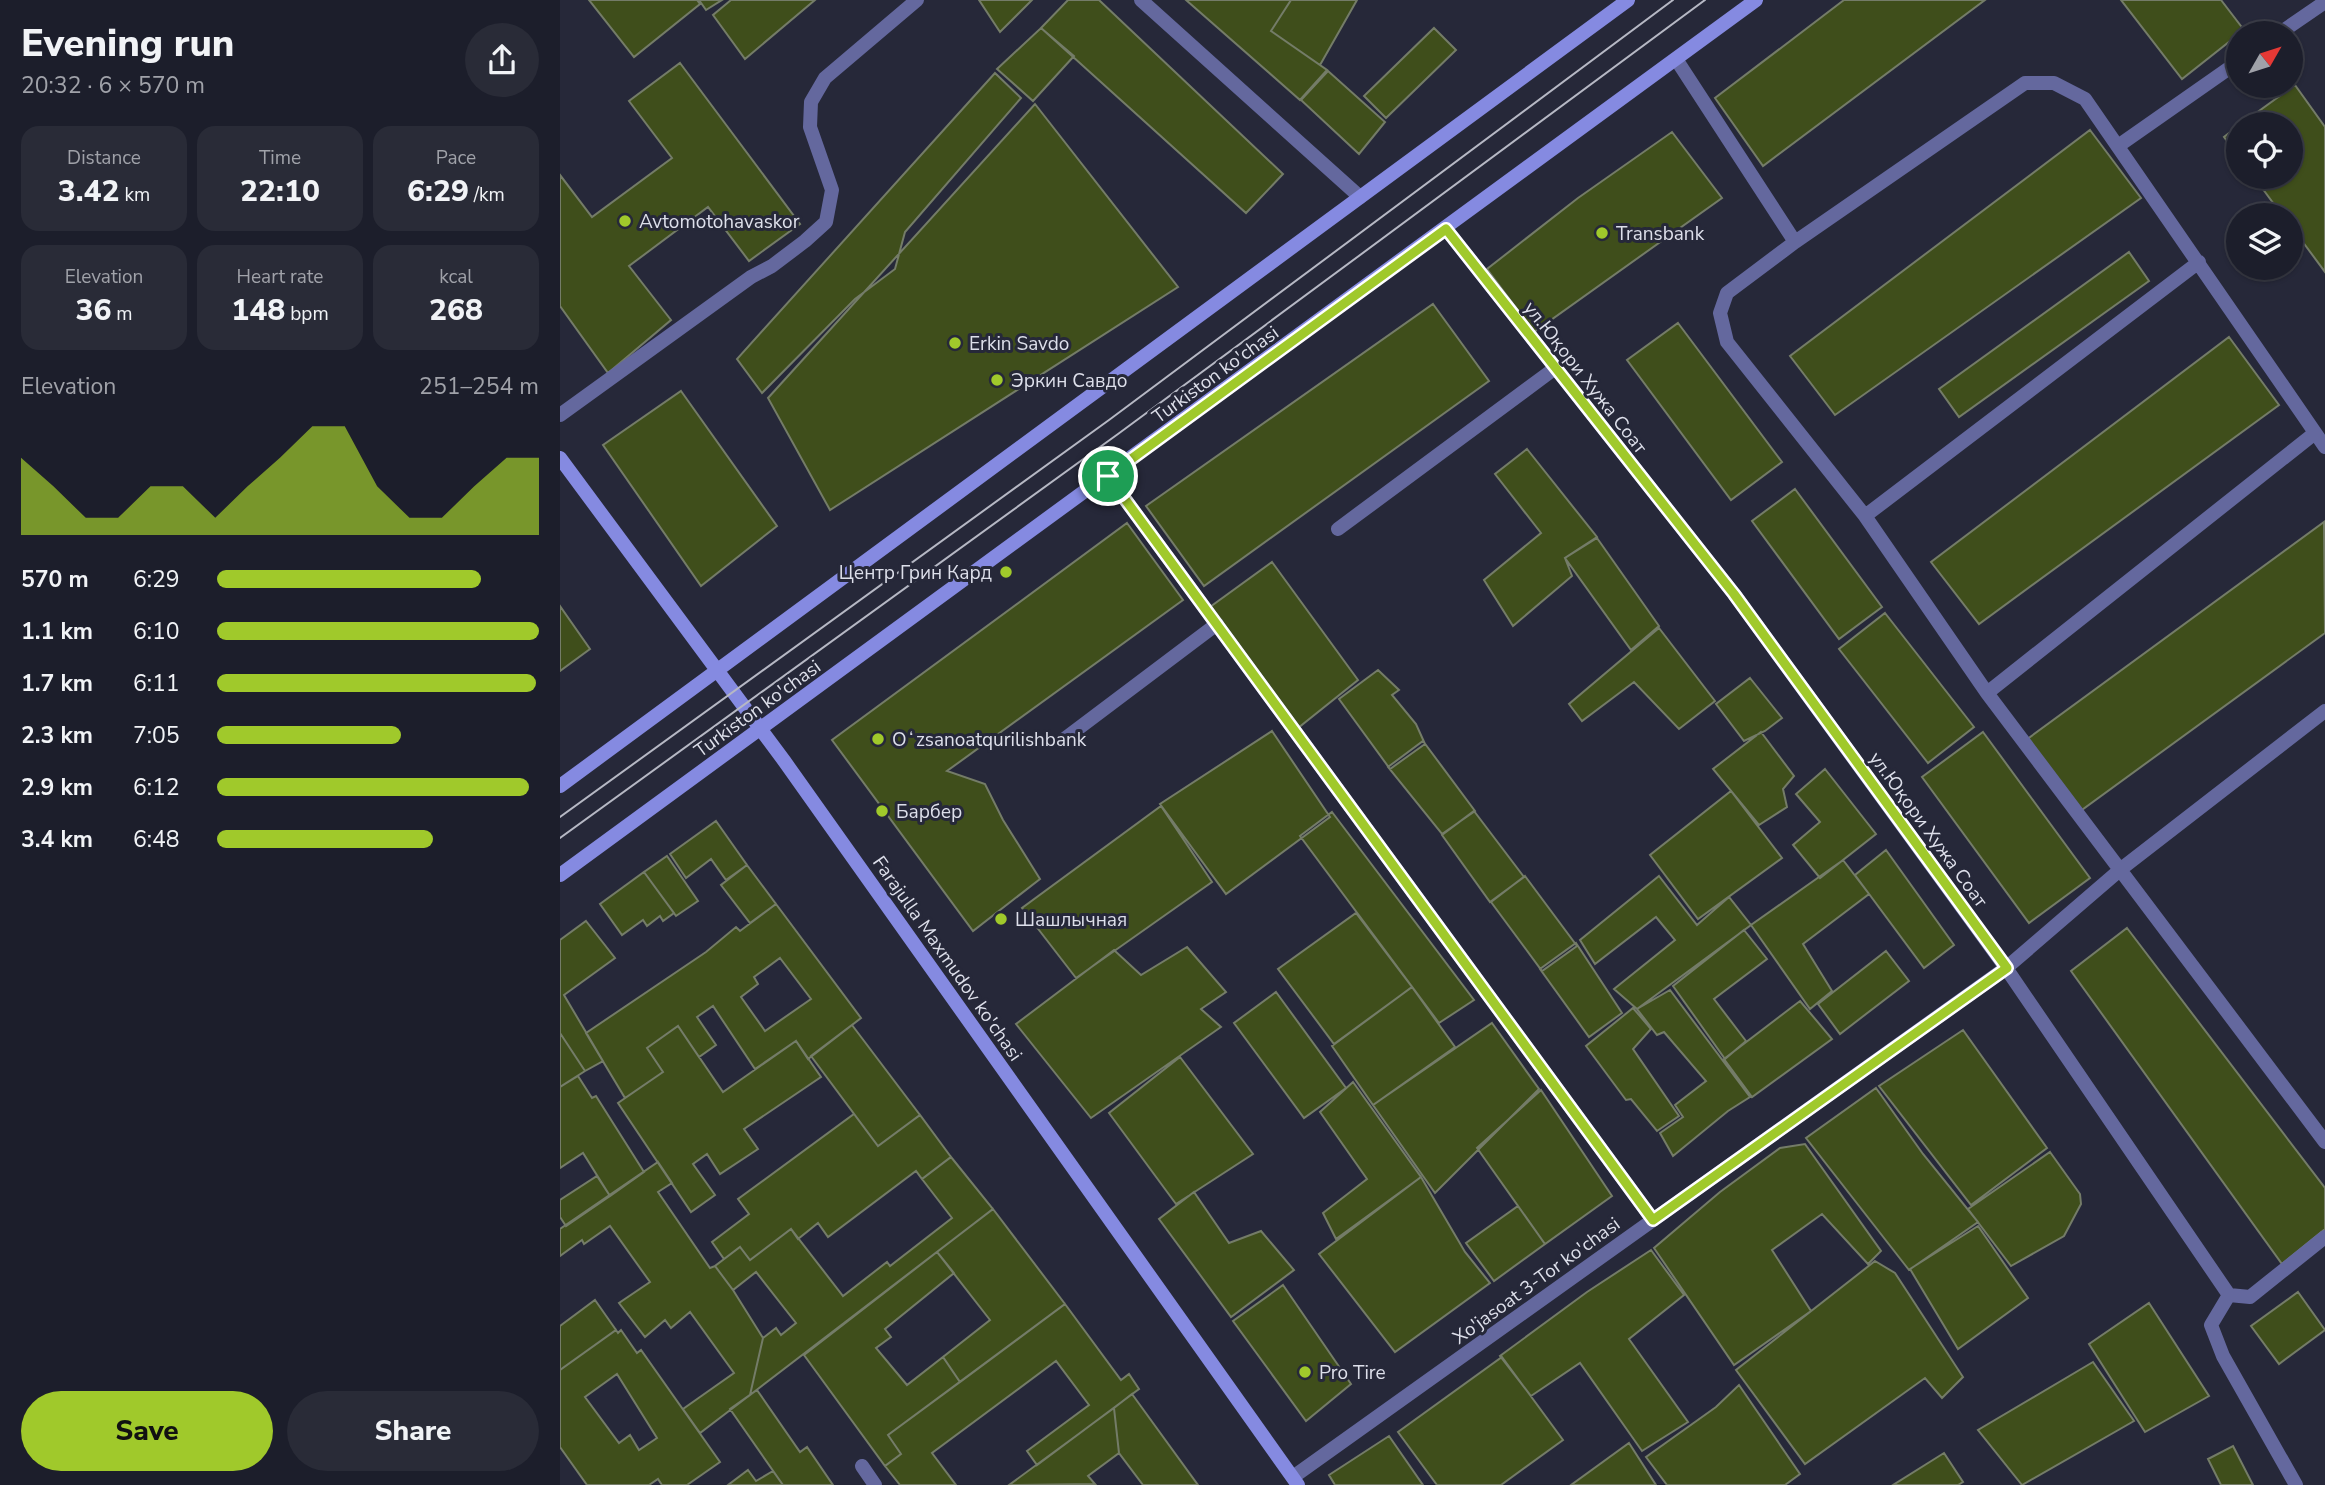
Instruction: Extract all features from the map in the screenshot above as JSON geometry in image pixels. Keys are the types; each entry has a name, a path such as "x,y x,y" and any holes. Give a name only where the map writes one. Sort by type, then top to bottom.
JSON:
{"main road":[{"path":"560,786 1628,0"},
{"name":"Turkiston ko'chasi","path":"560,875 1756,0"},
{"name":"Farajulla Maxmudov ko'chasi","path":"560,458 760,729 1291,1482"}],"street":[{"path":"560,415 751,276 772,266 826,222 832,190 810,127 811,102 825,78 917,0"},
{"path":"1141,0 1360,197"},
{"path":"2297,21 2325,2"},
{"path":"1676,59 1795,242"},
{"path":"2118,146 2226,70"},
{"path":"2325,447 2085,99 2054,83 2025,83 1795,242 1727,293 1720,313 1727,342 1865,516 1987,694 2325,1142"},
{"name":"ул.Юқори Хужа Соат","path":"1446,229 1734,594 2007,968 2229,1295"},
{"path":"1865,516 2199,262"},
{"path":"1338,529 1554,369"},
{"path":"1987,694 2315,433"},
{"path":"1108,476 1653,1220"},
{"path":"1063,740 1217,625"},
{"name":"Xo'jasoat 3-Tor ko'chasi","path":"1291,1482 2007,968 2120,869 2325,711"},
{"path":"2295,1485 2222,1356 2211,1325 2229,1295 2250,1297 2325,1237"},
{"path":"862,1466 875,1485"}],"building":[{"path":"589,0 697,0 700,4 634,57"},
{"path":"699,0 722,0 706,10"},
{"path":"731,0 815,0 745,59 713,15"},
{"path":"979,0 1032,0 1000,32"},
{"path":"1068,0 1099,0 1283,174 1246,213 1041,28"},
{"path":"1186,0 1291,0 1271,31 1327,70 1300,100"},
{"path":"1291,0 1357,0 1320,65 1271,31"},
{"path":"1844,0 1985,0 1763,166 1715,98"},
{"path":"2121,0 2221,0 2237,21 2226,21 2226,44 2182,79"},
{"path":"1041,28 1074,56 1033,101 997,69"},
{"path":"1434,28 1456,50 1386,118 1364,96"},
{"name":"Avtomotohavaskor","path":"680,63 800,224 749,261 708,207 629,266 671,320 608,373 560,306 560,175 592,217 672,158 629,101"},
{"path":"1328,71 1385,122 1359,154 1301,100"},
{"path":"995,73 1021,98 905,232 895,269 855,299 762,393 737,359"},
{"path":"2303,96 2325,127 2325,272 2303,242 2303,203 2273,203 2263,189 2303,189 2303,112 2258,112 2277,98"},
{"name":"Erkin Savdo","path":"1035,104 1178,287 830,510 768,398"},
{"path":"2090,130 2141,198 1835,415 1790,356"},
{"name":"Transbank","path":"1672,132 1722,198 1534,332 1487,269 1578,198"},
{"path":"2129,252 2149,281 1959,417 1939,389"},
{"path":"1433,304 1489,381 1204,586 1146,506"},
{"path":"1678,323 1782,462 1731,500 1627,360"},
{"path":"2229,337 2279,405 1979,624 1931,562"},
{"path":"681,391 777,526 701,586 603,445"},
{"path":"1527,449 1597,537 1565,558 1572,576 1513,626 1484,580 1541,533 1495,474"},
{"path":"1795,489 1882,607 1839,639 1752,521"},
{"path":"2324,522 2325,633 2079,812 2026,740"},
{"path":"1127,523 1183,600 947,771 985,784 1003,820 1040,879 973,931 832,740"},
{"path":"1597,538 1659,626 1631,650 1565,558"},
{"path":"1272,562 1358,680 1298,728 1210,607"},
{"path":"560,606 590,649 560,671"},
{"path":"1885,613 1974,727 1928,763 1839,649"},
{"path":"1659,628 1715,701 1679,729 1634,682 1582,721 1569,704"},
{"path":"1378,670 1399,690 1392,695 1416,724 1425,744 1390,769 1339,699"},
{"path":"1750,678 1782,718 1765,731 1744,741 1716,704"},
{"path":"1272,731 1330,817 1226,894 1160,804"},
{"path":"1761,732 1794,776 1783,789 1787,807 1759,825 1713,769"},
{"path":"1983,732 2090,878 2029,923 1922,777"},
{"path":"1423,741 1475,811 1442,834 1388,767"},
{"path":"1825,769 1876,834 1820,878 1793,845 1820,822 1796,794"},
{"path":"1731,791 1782,858 1698,919 1650,855"},
{"path":"1161,806 1212,882 1076,978 1022,908"},
{"path":"1474,811 1524,877 1490,902 1442,835"},
{"path":"1332,812 1474,1000 1439,1023 1300,836"},
{"path":"716,821 747,865 726,880 711,859 686,878 670,854"},
{"path":"1886,850 1954,945 1924,968 1855,875"},
{"path":"667,856 698,901 676,916 644,872"},
{"path":"1843,860 1869,894 1803,944 1832,991 1810,1009 1751,925"},
{"path":"747,865 776,904 750,923 721,885"},
{"path":"644,872 674,913 663,921 660,916 647,926 643,920 622,935 600,904"},
{"path":"1525,876 1577,946 1542,971 1491,902"},
{"path":"1659,876 1697,925 1729,897 1751,925 1637,1009 1614,989 1675,940 1656,917 1595,964 1580,940"},
{"path":"776,904 861,1018 808,1059 796,1041 755,1069 713,1006 697,1017 716,1045 699,1057 678,1026 647,1048 663,1072 625,1098 586,1033 706,952 736,927 740,931","holes":["780,958 811,999 765,1031 741,997 758,984 754,977"]},
{"path":"1356,913 1412,987 1334,1044 1278,969"},
{"path":"586,921 615,958 564,995 603,1061 585,1071 560,1033 560,940"},
{"path":"2127,928 2325,1188 2325,1229 2282,1264 2071,971"},
{"path":"1744,930 1767,959 1714,999 1746,1041 1725,1059 1673,986"},
{"path":"1576,943 1622,1013 1589,1037 1540,969"},
{"path":"1187,947 1226,992 1201,1009 1221,1027 1091,1118 1016,1024 1114,950 1141,975"},
{"path":"1886,951 1909,981 1840,1034 1818,1004"},
{"path":"1412,987 1455,1047 1373,1105 1332,1046"},
{"path":"1670,990 1750,1097 1728,1111 1673,1156 1660,1133 1683,1117 1675,1105 1706,1081 1664,1032 1657,1035 1637,1009"},
{"path":"1276,992 1346,1088 1304,1118 1234,1023"},
{"path":"1800,1001 1832,1039 1752,1097 1724,1059"},
{"path":"1633,1008 1651,1029 1633,1049 1679,1116 1657,1131 1631,1099 1626,1100 1586,1046"},
{"path":"1492,1023 1539,1089 1435,1193 1373,1105"},
{"path":"852,1025 920,1115 878,1146 811,1056"},
{"path":"678,1026 723,1092 796,1041 821,1077 744,1129 758,1149 720,1174 707,1154 693,1164 715,1195 691,1212 618,1103 663,1072 647,1048"},
{"path":"1963,1030 2047,1148 1971,1205 1879,1086"},
{"path":"560,1033 585,1071 560,1087"},
{"path":"1180,1057 1253,1154 1176,1204 1109,1113"},
{"path":"578,1076 592,1098 596,1096 644,1172 610,1196 583,1153 560,1168 560,1087"},
{"path":"1353,1082 1421,1177 1336,1239 1323,1213 1367,1179 1320,1112"},
{"path":"1876,1088 1923,1154 1978,1222 1909,1270 1806,1138"},
{"path":"1541,1090 1612,1196 1545,1244 1477,1148"},
{"path":"854,1114 878,1146 920,1115 951,1157 922,1179 916,1171 828,1237 818,1223 798,1239 791,1229 750,1260 740,1247 724,1259 712,1242 749,1214 738,1199"},
{"path":"1805,1144 1881,1251 1868,1264 1822,1214 1772,1250 1811,1311 1734,1365 1654,1248 1720,1192 1780,1148"},
{"path":"2050,1152 2080,1194 2081,1204 2064,1236 2011,1266 1968,1209"},
{"path":"951,1157 993,1209 750,1395 763,1338 776,1328 781,1335 796,1323 756,1272 733,1290 715,1266 740,1247 750,1260 791,1229 843,1296 887,1262 890,1266 952,1218 922,1179"},
{"path":"658,1162 672,1183 658,1192 710,1268 715,1266 733,1290 763,1338 750,1395 700,1433 683,1409 734,1373 690,1312 671,1328 665,1320 645,1337 619,1303 650,1282 610,1226 584,1244 582,1240 560,1256 560,1229"},
{"path":"597,1176 610,1196 566,1226 560,1217 560,1200"},
{"path":"1421,1177 1465,1252 1490,1283 1395,1352 1319,1254"},
{"path":"1194,1192 1229,1243 1261,1231 1294,1270 1231,1317 1159,1219"},
{"path":"1518,1206 1545,1244 1494,1281 1466,1243"},
{"path":"993,1209 1065,1304 960,1382 943,1357 990,1320 937,1252"},
{"path":"1978,1226 2028,1298 1958,1349 1910,1269"},
{"path":"1651,1250 1684,1295 1629,1339 1688,1422 1642,1451 1580,1363 1531,1396 1500,1356 1587,1292"},
{"path":"937,1252 954,1273 885,1329 891,1337 876,1348 907,1385 943,1357 960,1382 888,1435 901,1454 885,1466 804,1355"},
{"path":"1875,1261 1895,1273 1963,1377 1942,1398 1925,1378 1805,1464 1736,1370"},
{"path":"1283,1285 1351,1384 1306,1421 1233,1321"},
{"path":"2298,1292 2325,1330 2279,1364 2251,1326"},
{"path":"595,1300 616,1330 560,1370 560,1326"},
{"path":"2149,1303 2209,1396 2145,1432 2089,1344"},
{"path":"1065,1304 1121,1380 1129,1374 1139,1389 1037,1465 1027,1451 1089,1405 1056,1361 932,1453 956,1485 900,1485 885,1466 901,1454 888,1435"},
{"path":"616,1330 618,1333 621,1330 637,1353 641,1350 720,1462 687,1485 662,1485 658,1479 649,1485 587,1485 560,1447 560,1370","holes":["617,1374 657,1438 639,1450 630,1435 619,1443 585,1397"]},
{"path":"1502,1357 1563,1440 1501,1485 1437,1485 1398,1432"},
{"path":"2093,1362 2134,1421 2022,1485 1978,1430"},
{"path":"1739,1385 1800,1474 1785,1485 1667,1485 1646,1457 1716,1407"},
{"path":"757,1390 800,1452 807,1447 833,1485 783,1485 730,1409"},
{"path":"1132,1394 1198,1485 1143,1485 1119,1453 1114,1408"},
{"path":"1114,1408 1119,1453 1088,1476 1095,1484 1009,1485"},
{"path":"1389,1436 1423,1485 1335,1485 1329,1475"},
{"path":"1629,1443 1656,1485 1571,1485"},
{"path":"2233,1446 2253,1485 2221,1485 2208,1459"},
{"path":"1944,1453 1963,1482 1958,1485 1893,1485"},
{"path":"748,1470 756,1481 773,1471 783,1485 728,1485"}],"tram line":[{"path":"560,817 1109,420 1673,0"},
{"path":"560,838 1118,434 1705,0"}],"place":[{"name":"Avtomotohavaskor","path":"625,221"},
{"name":"Transbank","path":"1602,233"},
{"name":"Erkin Savdo","path":"955,343"},
{"name":"Эркин Савдо","path":"997,380"},
{"name":"Центр Грин Кард","path":"1006,572"},
{"name":"Oʻzsanoatqurilishbank","path":"878,739"},
{"name":"Барбер","path":"882,811"},
{"name":"Шашлычная","path":"1001,919"},
{"name":"Pro Tire","path":"1305,1372"}],"route":[{"path":"1446,229 1734,594 2007,968 1653,1220 1108,476 1446,229"}]}
